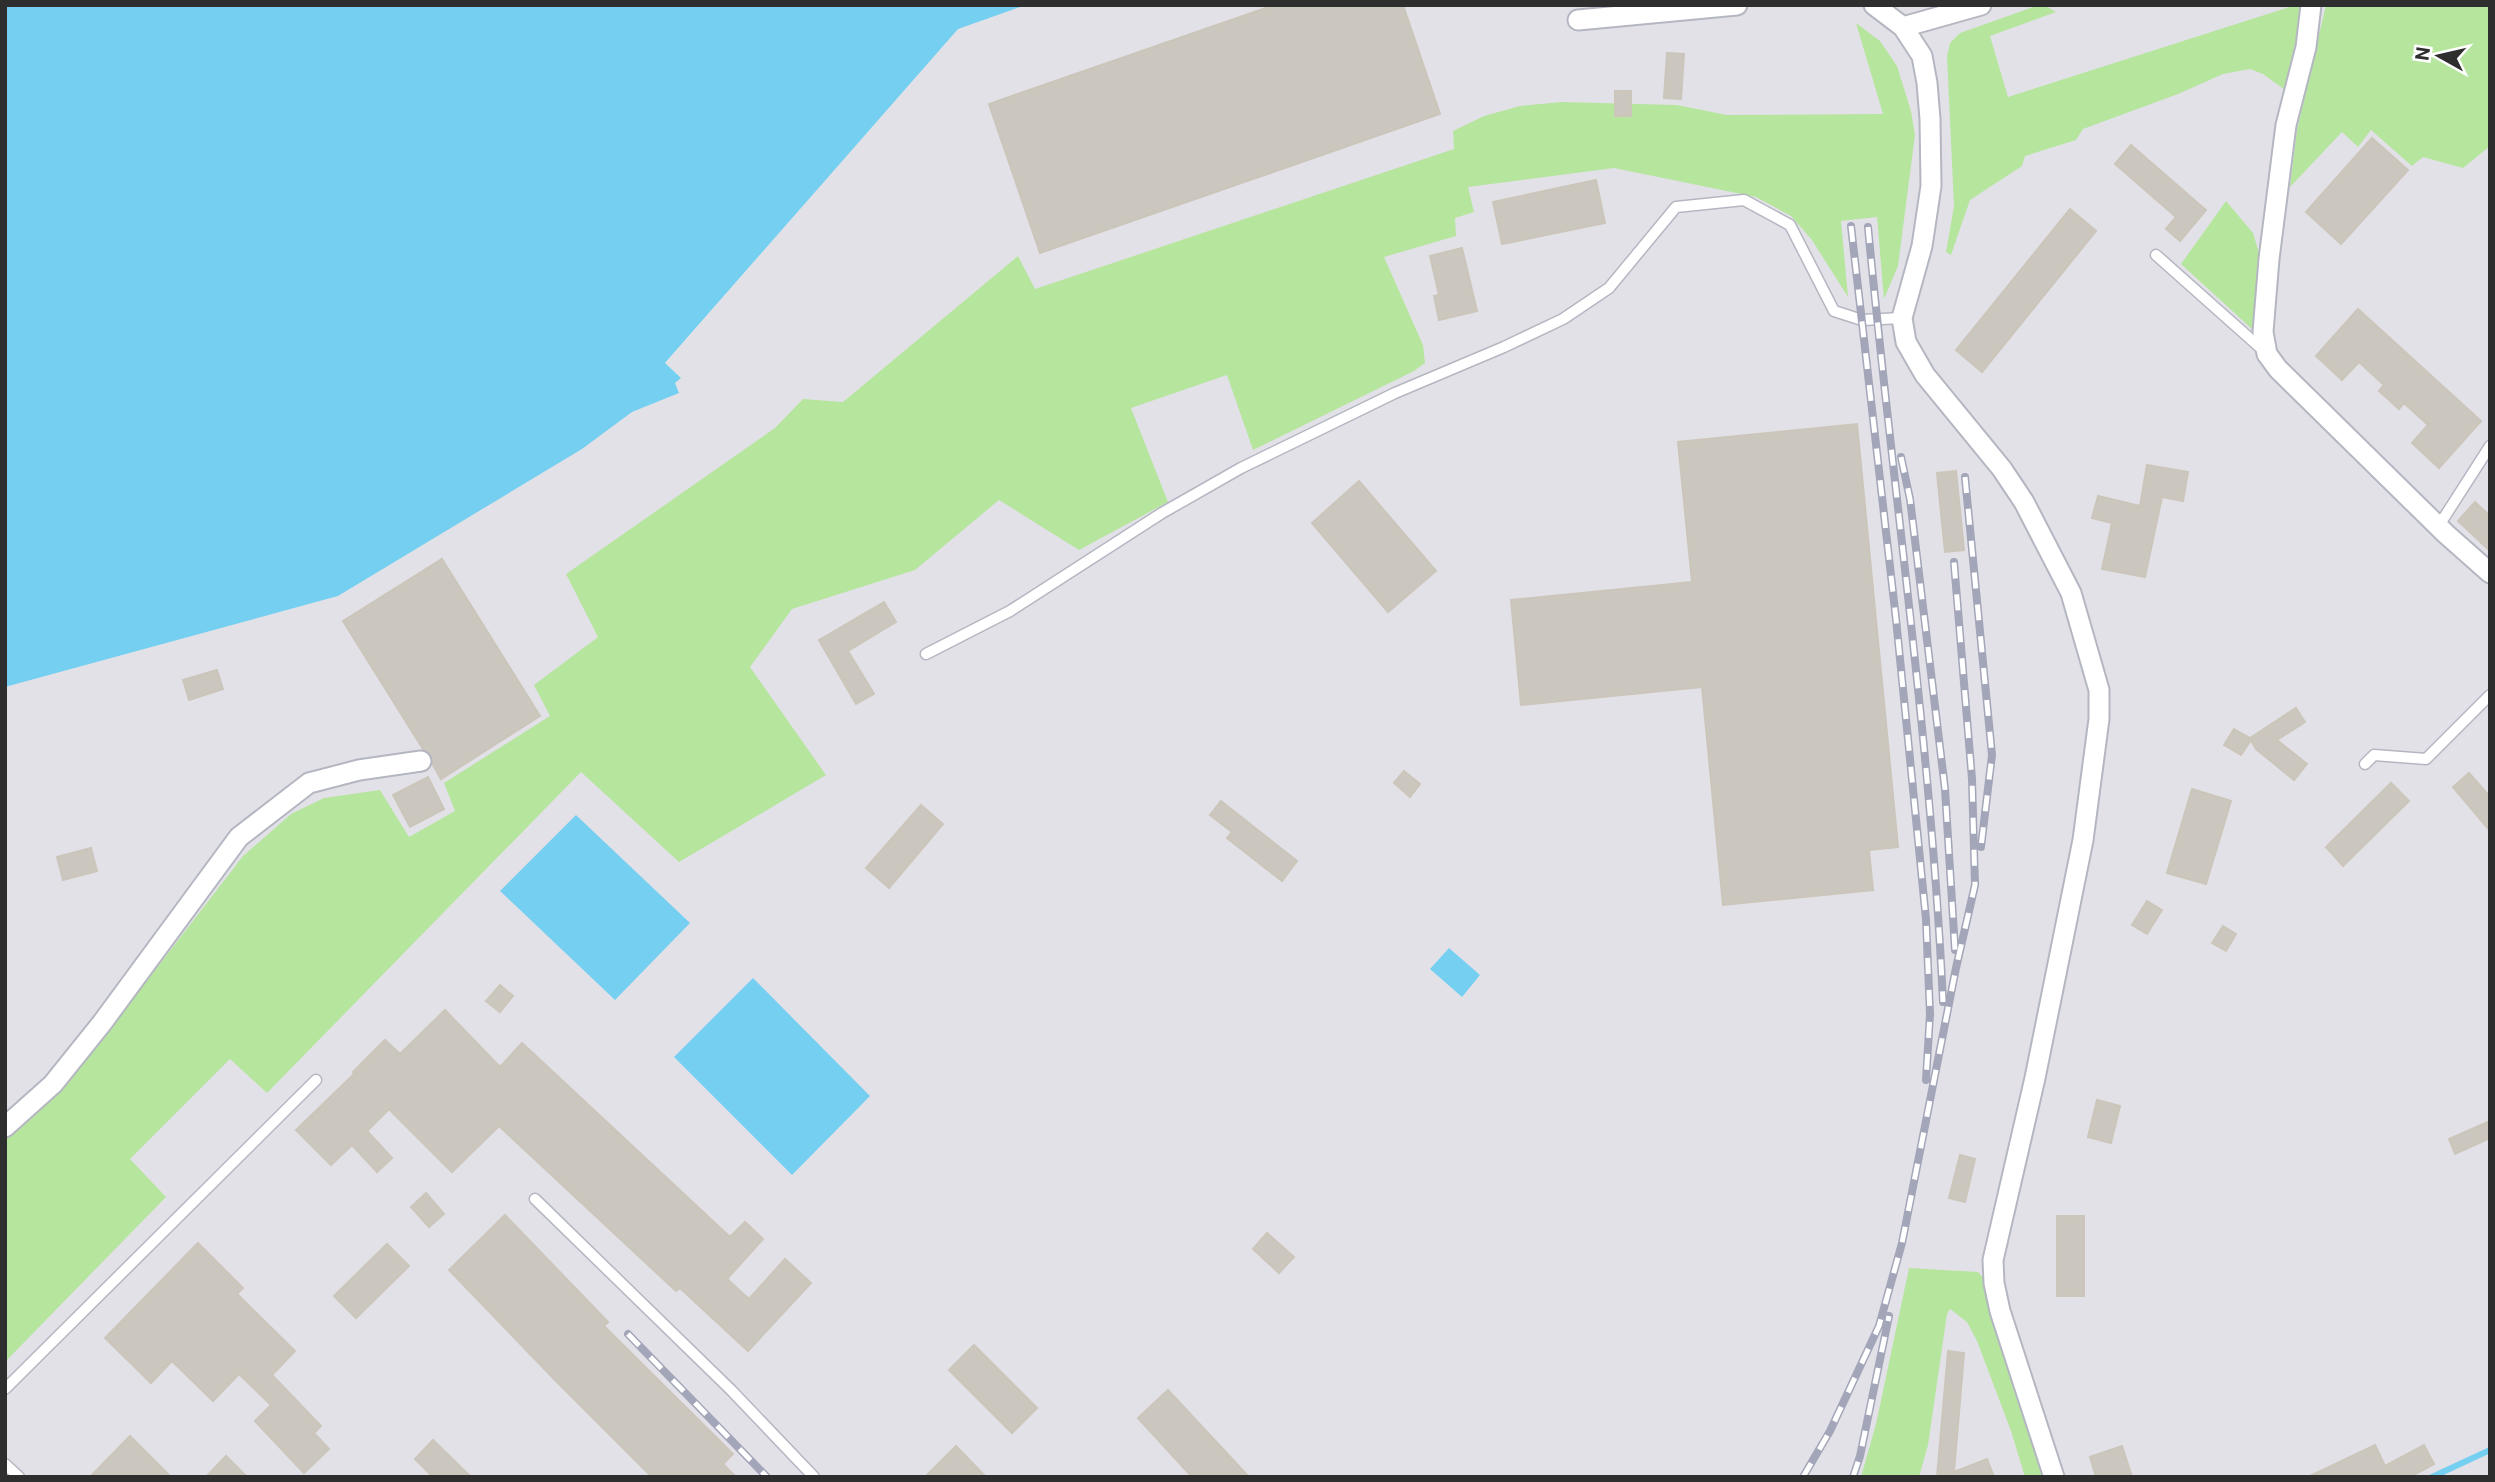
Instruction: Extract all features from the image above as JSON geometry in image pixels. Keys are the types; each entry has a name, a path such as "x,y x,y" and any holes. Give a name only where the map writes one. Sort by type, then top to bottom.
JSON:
{"street":[{"path":"1578,20 1737,5"},
{"path":"1874,5 1903,27 1922,56 1927,83 1931,186 1922,246 1902,318 1906,342 1925,375 2002,469 2024,502 2071,593 2099,690 2099,719 2083,840 2035,1078 1993,1261 2000,1311 2054,1477"},
{"path":"1903,27 1981,5"},
{"path":"2311,5 2306,47 2286,125 2269,259 2263,332 2267,354 2278,369 2438,527 2490,573"},
{"path":"5,1127 52,1084 102,1023 239,837 309,783 359,770 421,761"}],"lane":[{"path":"926,654 1010,611 1162,513 1241,468 1395,393 1563,319 1609,288 1676,207 1744,200 1790,225 1834,310 1862,320 1902,318"},
{"path":"2156,254 2267,354"},
{"path":"2438,527 2490,446"},
{"path":"2365,764 2374,755 2426,759 2490,695"},
{"path":"5,1389 316,1080"},
{"path":"535,1199 731,1390 814,1477"},
{"path":"5,1464 19,1477"}],"shaded area":[{"path":"1026,5 2490,5 2490,1477 5,1477 5,687 338,596 582,449 632,412 678,393 675,383 681,378 665,364 958,28"}],"green space":[{"path":"2039,5 2056,12 1990,36 2008,97 2303,5 2285,90 2263,74 2250,69 2223,74 2178,94 2083,129 2076,140 2025,156 2022,166 1970,200 1951,255 1946,252 1954,206 1947,56 1950,43 1960,33"},
{"path":"2326,5 2490,5 2490,146 2463,168 2423,157 2412,166 2371,130 2358,147 2342,132 2290,187 2297,130"},
{"path":"1856,23 1880,41 1897,66 1911,111 1915,135 1898,266 1884,299 1877,217 1841,221 1848,297 1812,240 1791,216 1756,197 1614,168 1468,187 1474,212 1455,218 1456,236 1384,257 1423,345 1425,363 1414,371 1253,450 1227,375 1131,408 1168,502 1079,550 999,500 915,570 792,609 750,667 826,775 679,862 581,772 267,1093 230,1059 130,1159 166,1197 5,1362 5,1140 68,1083 243,856 291,814 324,798 380,790 409,837 455,811 444,783 550,716 534,685 598,637 566,574 775,428 803,399 843,402 1018,256 1035,289 1454,149 1453,131 1484,116 1520,106 1562,102 1677,105 1727,115 1883,114"},
{"path":"2226,201 2253,233 2260,256 2253,330 2181,264"},
{"path":"1909,1268 1978,1272 1985,1280 2042,1477 2025,1477 2011,1431 1977,1341 1967,1322 1950,1309 1947,1314 1928,1445 1919,1477 1861,1477 1876,1424"}],"water":[{"path":"5,5 1026,5 958,29 665,363 681,378 675,383 679,393 632,412 582,449 338,596 5,687"},
{"path":"576,815 690,923 615,1000 500,891"},
{"path":"1449,948 1480,975 1462,997 1430,969"},
{"path":"753,978 870,1096 792,1175 674,1057"}],"building":[{"path":"1274,5 1403,5 1440,114 1040,253 989,104"},
{"path":"1667,53 1684,54 1681,99 1664,98"},
{"path":"1615,91 1631,91 1631,116 1615,116"},
{"path":"2372,138 2408,170 2341,244 2306,212"},
{"path":"2131,145 2206,210 2180,241 2166,229 2176,217 2115,164"},
{"path":"1596,180 1605,223 1502,244 1493,202"},
{"path":"2070,209 2096,231 1982,372 1956,350"},
{"path":"1462,248 1477,311 1439,320 1434,296 1439,295 1430,256"},
{"path":"2358,309 2481,421 2439,468 2412,443 2428,425 2404,403 2399,409 2379,391 2384,385 2359,362 2342,380 2316,356"},
{"path":"1857,424 1898,847 1869,850 1873,890 1723,905 1702,687 1521,705 1511,600 1692,582 1678,442"},
{"path":"2147,465 2188,472 2183,501 2162,497 2145,577 2102,569 2112,523 2092,518 2098,496 2140,506"},
{"path":"1956,471 1964,550 1945,552 1937,473"},
{"path":"1359,481 1436,571 1388,612 1312,523"},
{"path":"2475,502 2490,516 2490,551 2458,521"},
{"path":"442,559 540,716 441,779 433,765 431,754 423,749 343,621"},
{"path":"884,602 896,622 848,651 874,694 856,704 819,640"},
{"path":"217,670 223,689 189,700 183,680"},
{"path":"2296,708 2305,722 2277,740 2307,764 2294,780 2256,749 2251,740 2241,755 2224,745 2234,729 2250,738"},
{"path":"1404,771 1420,784 1410,797 1394,783"},
{"path":"2469,773 2490,797 2490,831 2453,787"},
{"path":"428,777 444,809 410,827 393,795"},
{"path":"2391,783 2409,801 2343,866 2326,847"},
{"path":"2192,789 2231,801 2206,884 2167,873"},
{"path":"1221,801 1297,861 1282,881 1227,838 1232,832 1210,815"},
{"path":"921,805 943,824 889,888 866,868"},
{"path":"91,848 97,871 63,880 57,857"},
{"path":"2147,901 2162,910 2147,934 2132,925"},
{"path":"2223,926 2236,934 2226,951 2212,943"},
{"path":"500,985 513,996 500,1012 486,1001"},
{"path":"445,1010 500,1067 522,1043 730,1237 745,1222 763,1239 727,1279 749,1299 785,1259 811,1283 748,1351 680,1288 676,1291 499,1126 452,1172 389,1109 367,1131 392,1158 377,1172 352,1145 331,1165 296,1130 385,1040 400,1054"},
{"path":"2097,1100 2120,1106 2111,1143 2088,1137"},
{"path":"2490,1121 2490,1138 2455,1154 2449,1139"},
{"path":"1960,1155 1975,1159 1965,1202 1949,1198"},
{"path":"426,1193 444,1214 429,1227 411,1207"},
{"path":"505,1215 608,1322 604,1326 733,1454 723,1464 736,1477 652,1477 449,1270"},
{"path":"2057,1216 2084,1216 2084,1296 2057,1296"},
{"path":"1267,1233 1294,1257 1279,1273 1253,1249"},
{"path":"198,1243 243,1288 237,1294 295,1351 272,1375 321,1426 314,1433 329,1449 304,1473 255,1421 271,1405 239,1374 213,1401 172,1361 151,1383 105,1338"},
{"path":"387,1244 409,1266 356,1318 334,1296"},
{"path":"974,1345 1037,1408 1012,1433 949,1370"},
{"path":"1948,1351 1964,1353 1954,1472 1987,1459 1994,1477 1937,1477"},
{"path":"1168,1390 1249,1477 1192,1477 1138,1418"},
{"path":"130,1436 171,1477 90,1477"},
{"path":"433,1440 471,1477 433,1477 415,1459"},
{"path":"2375,1445 2385,1466 2424,1445 2434,1464 2410,1477 2308,1477"},
{"path":"956,1446 986,1477 925,1477"},
{"path":"2122,1446 2132,1477 2096,1477 2090,1457"},
{"path":"226,1456 247,1477 206,1477"}],"waterway":[{"path":"2432,1477 2490,1450"}],"railway":[{"path":"1851,226 1896,619 1926,919 1930,1014 1926,1080"},
{"path":"1868,227 1930,808 1943,1002"},
{"path":"1901,457 1910,499 1945,789 1955,950"},
{"path":"1965,477 1992,755 1981,847"},
{"path":"1803,1477 1830,1431 1879,1326 1902,1243 1975,885 1972,779 1954,562"},
{"path":"1853,1477 1860,1456 1889,1316"},
{"path":"628,1334 767,1477"}]}
